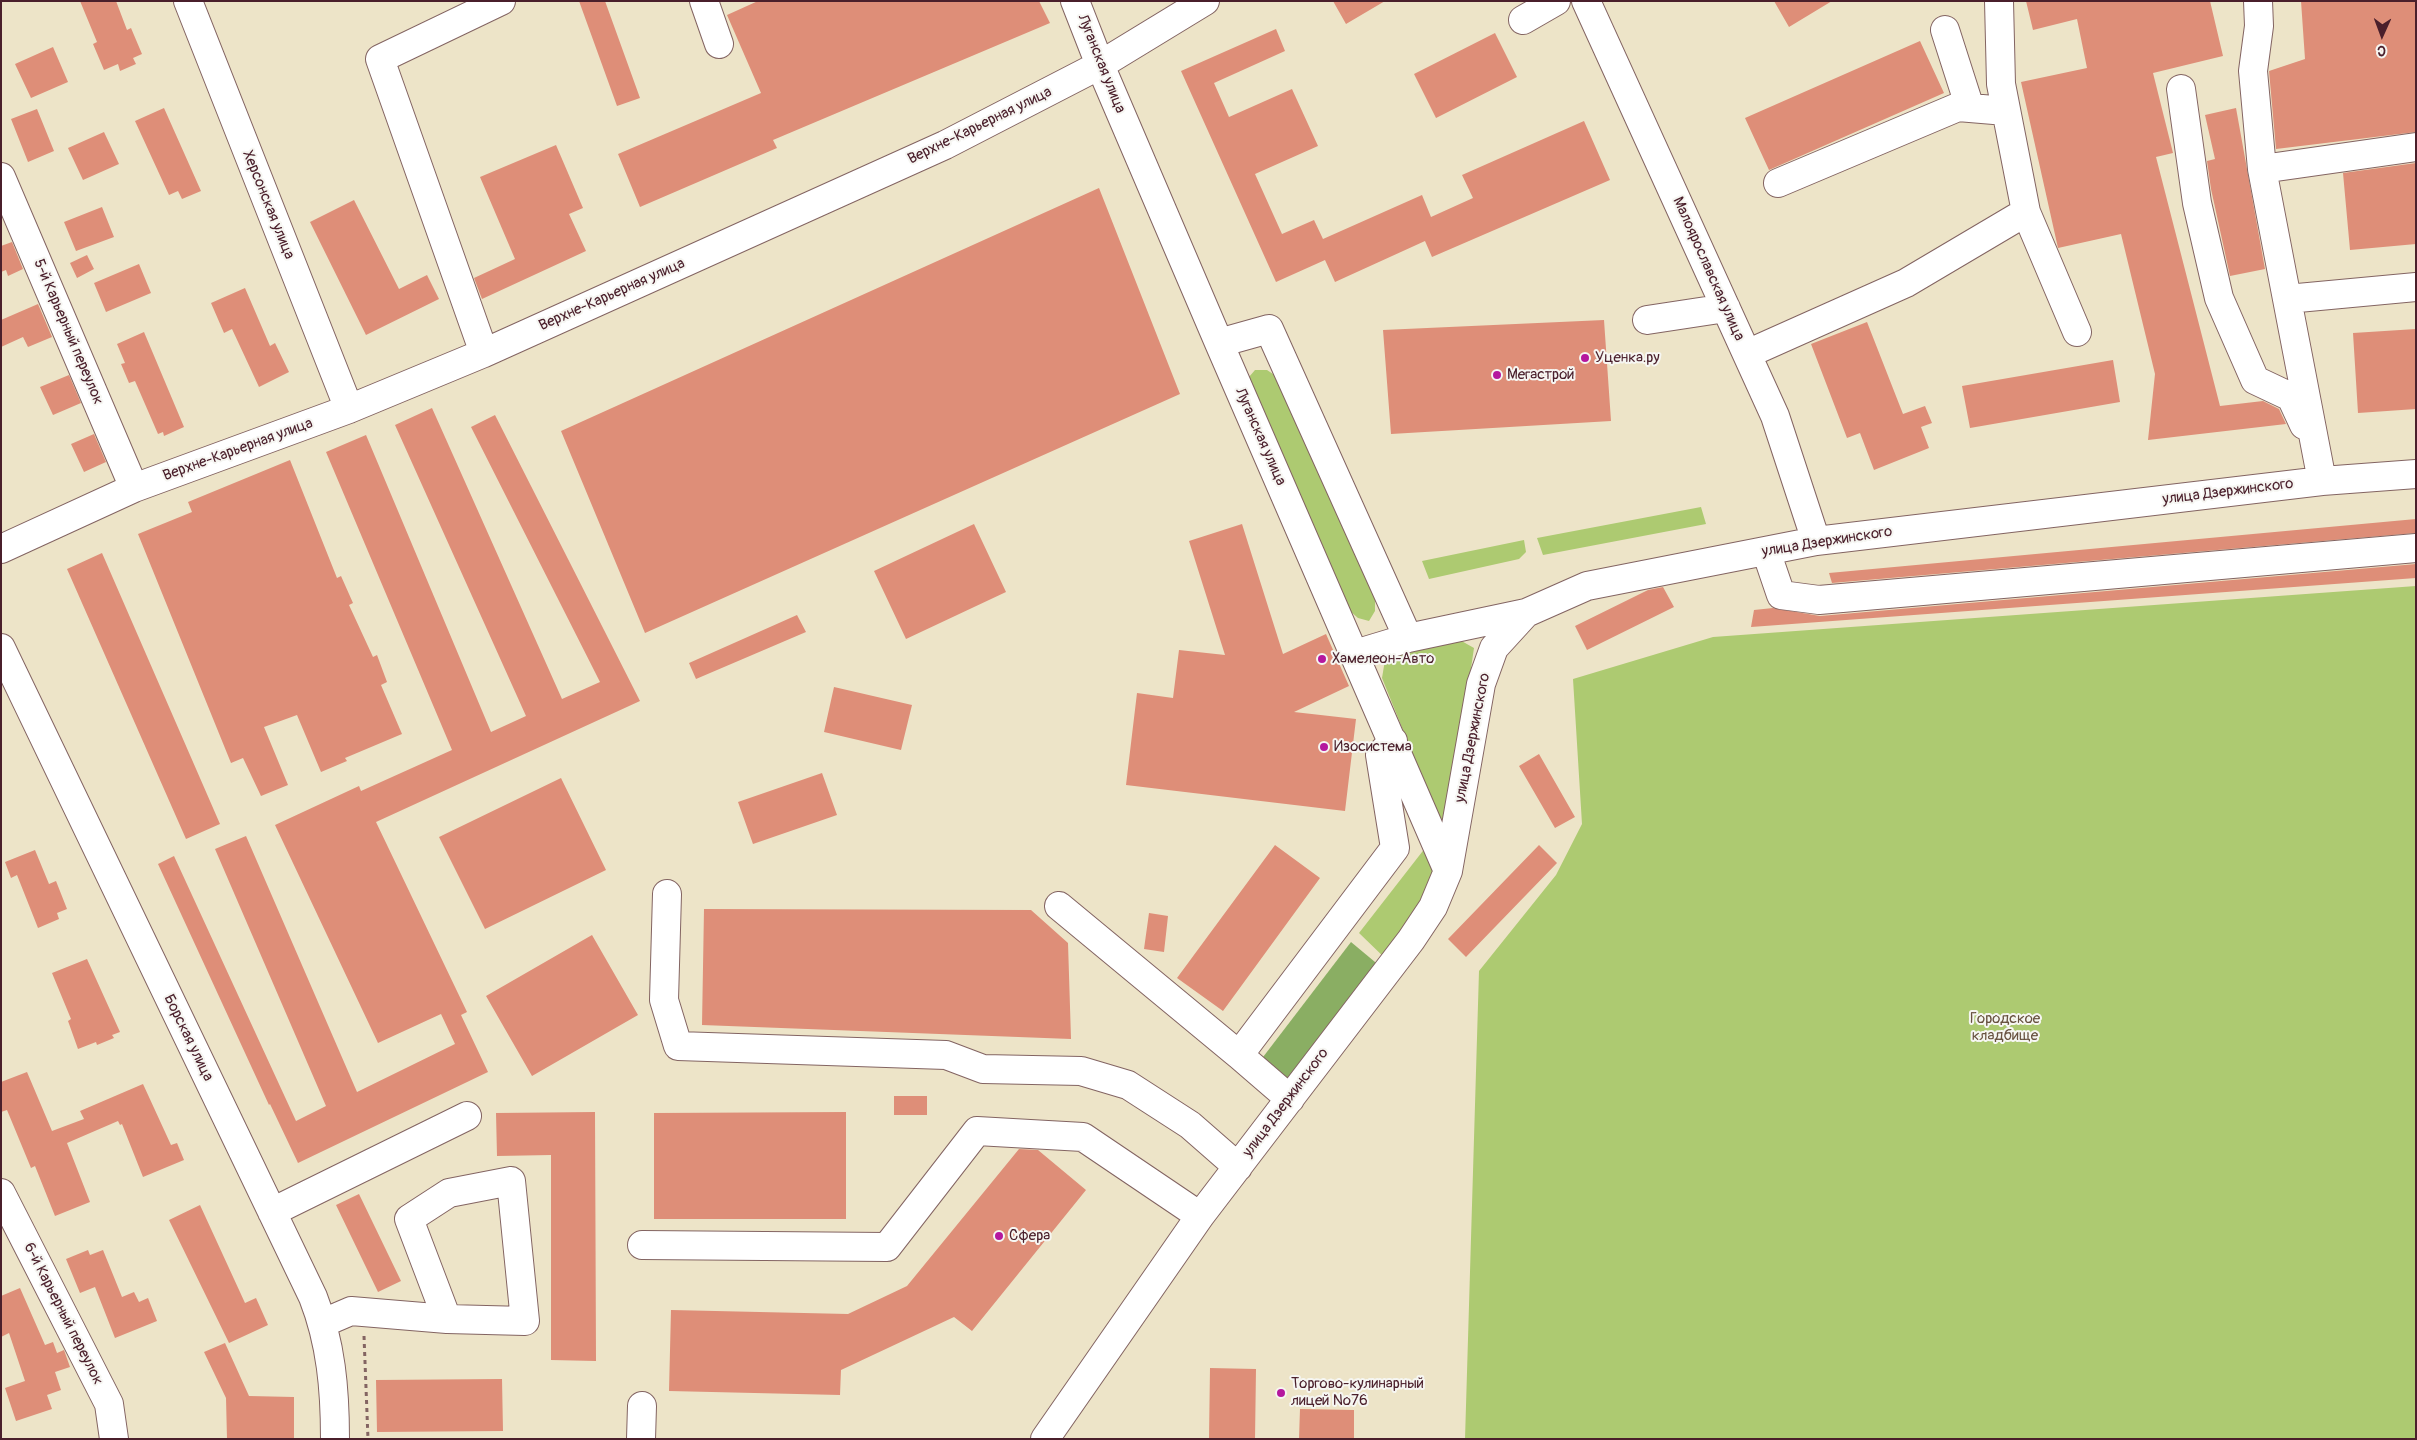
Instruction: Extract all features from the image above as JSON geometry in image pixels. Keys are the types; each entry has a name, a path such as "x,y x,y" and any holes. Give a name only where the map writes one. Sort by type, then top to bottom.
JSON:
{"street":[{"name":"Херсонская улица","path":"188,1 349,409"},
{"path":"484,353 380,59 501,1"},
{"path":"704,1 719,44"},
{"name":"Луганская улица","path":"1075,1 1100,65 1219,343 1448,871"},
{"name":"Верхне-Карьерная улица","path":"1,549 134,488 349,409 484,353 945,145 1100,65 1204,1"},
{"path":"1523,20 1556,1"},
{"name":"Малоярославская улица","path":"1586,1 1775,416 1816,541"},
{"path":"1999,1 2001,84 2026,212 2077,332"},
{"path":"2258,1 2259,26 2253,72 2262,169 2322,481"},
{"path":"1945,30 1970,108"},
{"path":"2181,89 2197,202 2219,298 2255,380 2290,397 2302,424 2312,430"},
{"path":"1778,182 1958,107 2006,111"},
{"path":"2262,169 2416,147"},
{"name":"5-й Карьерный переулок","path":"1,177 134,488"},
{"path":"1746,354 1906,283 2026,212"},
{"path":"2287,299 2416,287"},
{"path":"1647,320 1726,308"},
{"path":"1219,343 1269,329 1408,638"},
{"name":"улица Дзержинского","path":"1045,1439 1200,1216 1411,940 1433,907 1448,871 1481,684 1494,648 1526,613 1587,586 1816,541 2322,481 2416,474"},
{"path":"1766,551 1781,595 1819,600 2416,548"},
{"path":"1355,654 1408,638 1526,613"},
{"name":"Борская улица","path":"1,648 272,1212 323,1323 333,1380 335,1439"},
{"path":"1239,1055 1395,848 1380,755 1393,741"},
{"path":"668,894 664,1000 678,1046 946,1055 983,1069 1081,1071 1128,1084 1190,1125 1238,1167"},
{"path":"1059,906 1290,1099"},
{"path":"272,1212 467,1116"},
{"path":"642,1245 888,1247 977,1131 1083,1136 1200,1216"},
{"path":"323,1323 351,1311 447,1319 525,1320 511,1181 449,1193 410,1220 447,1319"},
{"name":"6-й Карьерный переулок","path":"1,1193 109,1404 114,1439"},
{"path":"641,1439 642,1406"}],"path":[{"path":"351,1311 364,1336 368,1439"}],"green space":[{"path":"1255,370 1267,370 1276,376 1375,599 1375,611 1369,621 1358,618 1350,611 1250,389 1249,377"},
{"path":"1701,507 1706,524 1543,555 1537,538"},
{"path":"1524,540 1526,552 1519,559 1429,579 1422,561"},
{"name":"Городское кладбище","path":"2416,586 2416,1439 1465,1439 1479,971 1556,875 1582,824 1573,679 1713,637"},
{"path":"1458,639 1474,648 1446,837 1382,678 1385,660"},
{"path":"1429,843 1437,883 1388,961 1359,933"},
{"path":"1351,942 1381,967 1289,1084 1260,1061"}],"building":[{"path":"80,1 116,1 127,30 131,28 142,54 133,58 136,64 120,71 118,64 104,70 93,44 97,42"},
{"path":"579,1 605,1 640,98 617,106"},
{"path":"758,1 1039,1 1050,23 773,140 777,148 640,207 618,154 761,93 727,15"},
{"path":"1333,1 1385,1 1346,24"},
{"path":"1774,1 1832,1 1789,27"},
{"path":"2026,1 2210,1 2223,56 2153,73 2173,153 2156,157 2220,406 2263,401 2279,409 2286,424 2148,440 2155,374 2121,234 2058,248 2021,82 2087,68 2077,19 2033,30"},
{"path":"2301,1 2416,1 2416,132 2276,149 2269,71 2305,59"},
{"path":"1276,29 1285,51 1214,83 1229,117 1292,89 1318,146 1255,174 1282,234 1314,220 1323,239 1422,195 1431,217 1473,198 1462,175 1584,121 1610,180 1432,257 1425,241 1335,282 1325,260 1276,282 1181,71"},
{"path":"1495,33 1517,77 1436,118 1414,74"},
{"path":"1920,41 1944,93 1769,170 1745,118"},
{"path":"53,47 68,82 31,98 15,64"},
{"path":"164,108 201,191 182,199 178,191 169,195 135,121"},
{"path":"2236,108 2265,269 2230,276 2211,189 2207,161 2215,159 2205,115"},
{"path":"37,109 54,151 28,162 11,119"},
{"path":"104,132 119,164 83,180 68,148"},
{"path":"556,145 583,208 569,214 586,251 482,299 474,278 515,259 480,177"},
{"path":"2416,163 2416,244 2350,250 2343,173"},
{"path":"1099,188 1180,394 645,633 561,431"},
{"path":"354,200 399,289 427,275 439,299 366,335 310,222"},
{"path":"102,207 114,237 76,251 64,222"},
{"path":"12,242 23,269 8,276 6,270 1,272 1,246"},
{"path":"87,255 94,269 77,278 70,263"},
{"path":"139,264 151,293 106,312 94,283"},
{"path":"245,288 270,346 275,343 289,372 259,387 232,329 224,333 211,303"},
{"path":"38,304 52,337 28,347 23,337 1,347 1,320"},
{"name":"Мегастрой","path":"1604,320 1611,421 1391,434 1383,330"},
{"path":"1867,322 1903,414 1925,406 1932,423 1921,427 1929,448 1874,470 1860,433 1847,438 1811,344"},
{"path":"2416,329 2416,409 2358,413 2353,333"},
{"path":"144,332 184,427 164,436 163,432 158,434 135,381 129,383 121,364 125,363 117,344"},
{"path":"2113,360 2120,402 1970,428 1962,386"},
{"path":"69,375 81,403 53,415 40,387"},
{"path":"432,408 562,699 600,682 471,427 495,415 640,701 376,822 467,1012 461,1015 488,1072 298,1163 269,1105 158,864 174,856 296,1121 326,1106 215,849 246,836 357,1092 455,1044 441,1014 378,1043 275,825 359,786 361,791 452,750 326,452 366,435 491,732 526,716 395,425"},
{"path":"94,434 106,462 84,472 71,444"},
{"path":"290,460 337,578 341,576 353,603 349,605 373,657 377,655 387,682 381,685 402,734 345,758 347,761 321,772 297,715 264,727 288,785 261,796 243,758 231,763 138,534 192,512 188,502"},
{"path":"2416,519 2416,533 1832,583 1829,573"},
{"path":"974,524 1006,592 906,639 874,571"},
{"path":"1242,524 1283,654 1326,634 1349,686 1294,712 1356,719 1345,811 1126,785 1137,693 1173,698 1179,650 1225,655 1189,541"},
{"path":"102,553 220,824 186,839 67,569"},
{"path":"2416,564 2416,578 1751,627 1754,610 1773,608 1820,616"},
{"path":"1663,587 1674,607 1587,650 1575,626 1648,590"},
{"path":"797,615 806,632 696,679 689,663"},
{"path":"834,687 912,705 901,750 824,732"},
{"path":"1539,754 1575,817 1555,828 1519,766"},
{"path":"822,773 837,815 753,844 738,802"},
{"path":"561,778 606,870 485,929 439,837"},
{"path":"1275,845 1320,878 1223,1011 1177,978"},
{"path":"1539,845 1557,863 1466,957 1448,939"},
{"path":"35,850 49,884 56,881 67,909 57,913 59,919 38,928 17,875 11,878 5,862"},
{"path":"704,909 1031,910 1068,943 1071,1039 702,1025"},
{"path":"1149,913 1168,916 1164,952 1144,949"},
{"path":"592,935 638,1015 532,1076 486,996"},
{"path":"87,959 120,1032 112,1035 114,1038 97,1045 96,1042 78,1049 68,1021 71,1019 52,973"},
{"path":"27,1072 52,1131 84,1119 80,1111 143,1084 171,1145 177,1143 184,1160 143,1177 122,1124 120,1125 118,1121 67,1143 90,1202 55,1216 35,1166 31,1168 7,1110 1,1112 1,1082"},
{"path":"894,1096 927,1096 927,1115 894,1115"},
{"path":"595,1112 596,1361 551,1360 551,1155 497,1156 496,1113"},
{"path":"846,1112 846,1219 654,1219 654,1113"},
{"name":"Сфера","path":"1019,1149 1038,1150 1086,1190 972,1331 954,1317 841,1370 840,1395 669,1391 671,1310 848,1314 907,1286"},
{"path":"359,1194 401,1281 378,1292 336,1205"},
{"path":"200,1205 245,1303 256,1298 268,1325 229,1343 169,1220"},
{"path":"88,1250 90,1255 103,1250 122,1297 134,1292 139,1302 148,1298 157,1321 115,1338 95,1287 80,1293 66,1259"},
{"path":"20,1288 45,1345 53,1342 57,1353 64,1350 70,1367 55,1372 61,1390 47,1395 52,1409 16,1421 5,1388 25,1381 9,1333 1,1337 1,1296"},
{"path":"225,1343 249,1396 294,1397 294,1439 227,1439 226,1398 204,1352"},
{"path":"1210,1368 1256,1369 1255,1439 1209,1439"},
{"path":"502,1379 503,1431 377,1432 376,1380"},
{"path":"1300,1409 1354,1410 1354,1439 1299,1439"}],"place":[{"name":"Уценка.ру","path":"1585,358"},
{"name":"Мегастрой","path":"1497,375"},
{"name":"Хамелеон-Авто","path":"1322,659"},
{"name":"Изосистема","path":"1324,747"},
{"name":"Сфера","path":"999,1236"},
{"name":"Торгово-кулинарный лицей №76","path":"1281,1393"}]}
